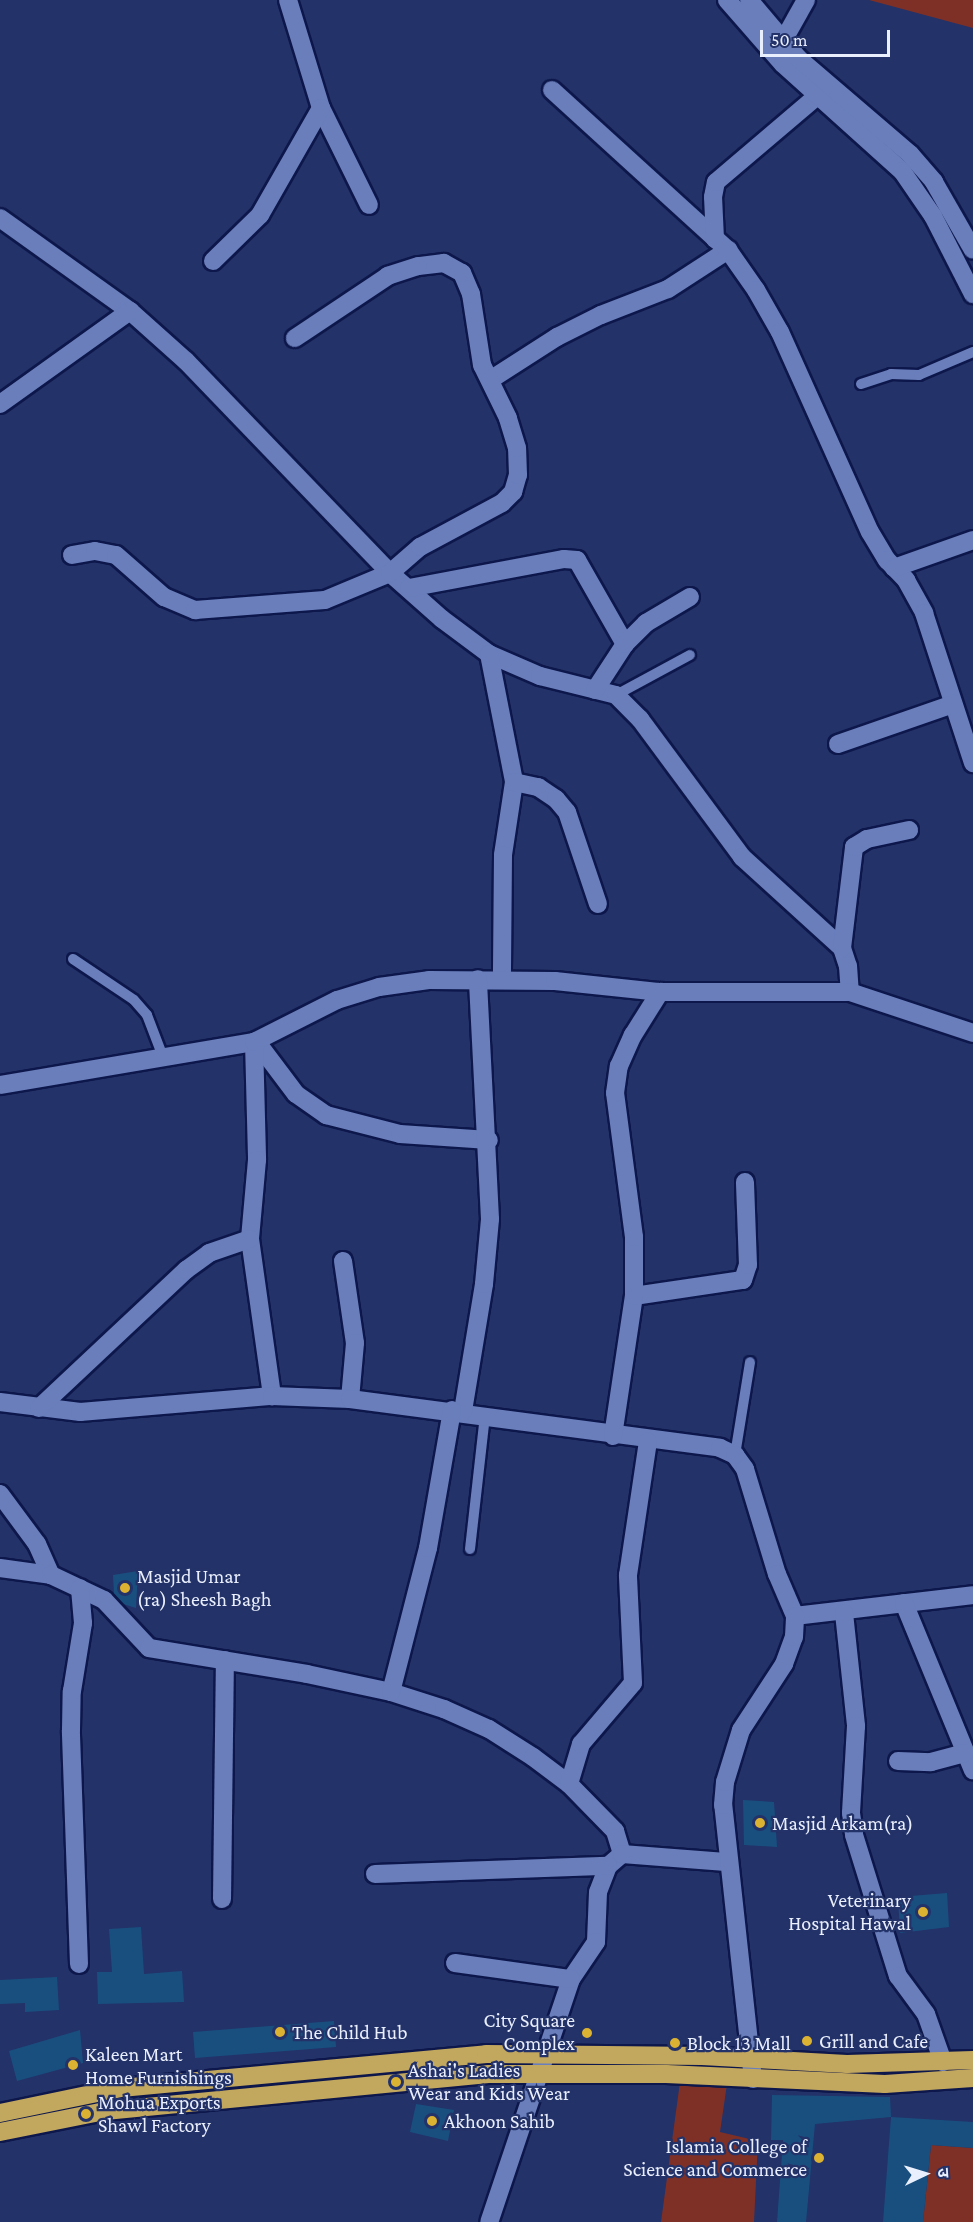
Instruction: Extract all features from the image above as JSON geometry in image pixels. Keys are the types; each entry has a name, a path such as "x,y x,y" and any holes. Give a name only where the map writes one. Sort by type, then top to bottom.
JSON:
{"highway":[{"path":"0,2113 121,2088 421,2058 544,2053 750,2058 848,2064 973,2060"},
{"path":"0,2132 105,2111 434,2077 538,2074 885,2084 973,2078"}],"street":[{"path":"288,0 321,108 369,205"},
{"path":"727,0 902,171 933,216 973,294"},
{"path":"749,0 783,41 814,86 910,154 934,182 973,250"},
{"path":"783,41 806,0"},
{"path":"721,245 713,197 716,183 814,86"},
{"path":"552,90 721,245 780,332 870,532 894,568 906,580 924,613 973,763"},
{"path":"213,261 261,215 321,108"},
{"path":"0,218 130,311 225,398 390,573 442,619 489,654 540,676 616,695 640,719 742,857 842,948"},
{"path":"490,380 557,337 601,315 668,290 721,245"},
{"path":"72,555 95,551 116,555 179,605 216,611 325,600 390,573 420,547 502,503 513,492 518,475 517,448 475,341 471,294 462,273 444,263 418,266 388,276 295,338"},
{"path":"0,404 130,311"},
{"path":"894,568 973,540"},
{"path":"409,588 564,559 577,560 625,644"},
{"path":"595,690 625,644 646,623 690,597"},
{"path":"489,654 514,782 503,855 502,979"},
{"path":"838,744 953,704"},
{"path":"514,782 538,788 567,812 598,904"},
{"path":"850,992 848,966 842,948 854,847 867,839 909,830"},
{"path":"391,1692 428,1548 486,1262 489,1140 478,979"},
{"path":"0,1085 255,1041 337,1000 379,987 478,979 660,992 850,992 973,1033"},
{"path":"613,1436 634,1296 634,1238 615,1093 619,1066 633,1035 660,992"},
{"path":"255,1041 296,1094 319,1112 400,1134 489,1140"},
{"path":"255,1041 257,1160 250,1239 272,1396"},
{"path":"634,1296 743,1280 748,1265 745,1182"},
{"path":"39,1408 186,1269 209,1253 250,1239"},
{"path":"344,1261 355,1343 351,1399"},
{"path":"0,1402 80,1412 126,1411 272,1396 351,1399 457,1410 613,1436 720,1448 735,1455 745,1469 777,1574 795,1616 794,1637 784,1664 752,1712 732,1754 723,1805 726,1862 753,2079"},
{"path":"570,1784 581,1744 633,1683 628,1575 648,1441"},
{"path":"0,1494 37,1544 51,1575"},
{"path":"0,1568 51,1575 104,1600 149,1648 391,1692 489,1729 570,1784 615,1831 615,1860 598,1892 596,1942 571,1979 544,2053 489,2222"},
{"path":"79,1964 72,1701 83,1623 80,1588"},
{"path":"795,1616 844,1613 904,1603 973,1596"},
{"path":"904,1603 973,1770"},
{"path":"844,1613 856,1726 851,1813 854,1835 897,1976 926,2014 943,2062"},
{"path":"222,1899 225,1660"},
{"path":"898,1761 931,1762 965,1753"},
{"path":"375,1874 615,1860 726,1862"},
{"path":"455,1963 571,1979"}],"lane":[{"path":"861,384 891,374 919,375 973,352"},
{"path":"616,695 690,655"},
{"path":"74,959 134,1000 147,1015 163,1057"},
{"path":"735,1455 750,1362"},
{"path":"470,1549 486,1415"}],"shaded area":[{"path":"869,0 973,0 973,28"},
{"path":"680,2082 727,2084 720,2132 758,2141 754,2222 661,2222"},
{"path":"931,2145 973,2148 973,2222 923,2222"}],"building":[{"name":"Masjid Umar (ra) Sheesh Bagh","path":"138,1571 136,1608 123,1604 114,1594 113,1575"},
{"name":"Masjid Arkam(ra)","path":"743,1800 774,1802 777,1847 744,1845"},
{"name":"Veterinary Hospital Hawal","path":"947,1893 949,1927 900,1933 898,1897"},
{"path":"141,1927 144,1974 182,1971 184,2002 98,2004 97,1972 112,1972 109,1929"},
{"path":"57,1977 59,2010 25,2012 25,2003 0,2004 0,1980"},
{"path":"334,2021 336,2047 195,2058 193,2032"},
{"path":"80,2030 83,2063 17,2081 9,2051"},
{"path":"772,2095 890,2097 891,2117 815,2124 806,2222 777,2222 783,2140 771,2140"},
{"name":"Akhoon Sahib","path":"416,2104 454,2110 448,2141 410,2132"},
{"path":"891,2117 973,2122 973,2148 931,2145 923,2222 883,2222"}],"place":[{"name":"Masjid Umar (ra) Sheesh Bagh","path":"125,1588"},
{"name":"Masjid Arkam(ra)","path":"760,1823"},
{"name":"Veterinary Hospital Hawal","path":"923,1912"},
{"name":"The Child Hub","path":"280,2032"},
{"name":"City Square Complex","path":"587,2033"},
{"name":"Grill and Cafe","path":"807,2041"},
{"name":"Block 13 Mall","path":"675,2043"},
{"name":"Kaleen Mart Home Furnishings","path":"73,2065"},
{"name":"Ashai's Ladies Wear and Kids Wear","path":"396,2082"},
{"name":"Mohua Exports Shawl Factory","path":"86,2114"},
{"name":"Akhoon Sahib","path":"432,2121"},
{"name":"Islamia College of Science and Commerce","path":"819,2158"}]}
